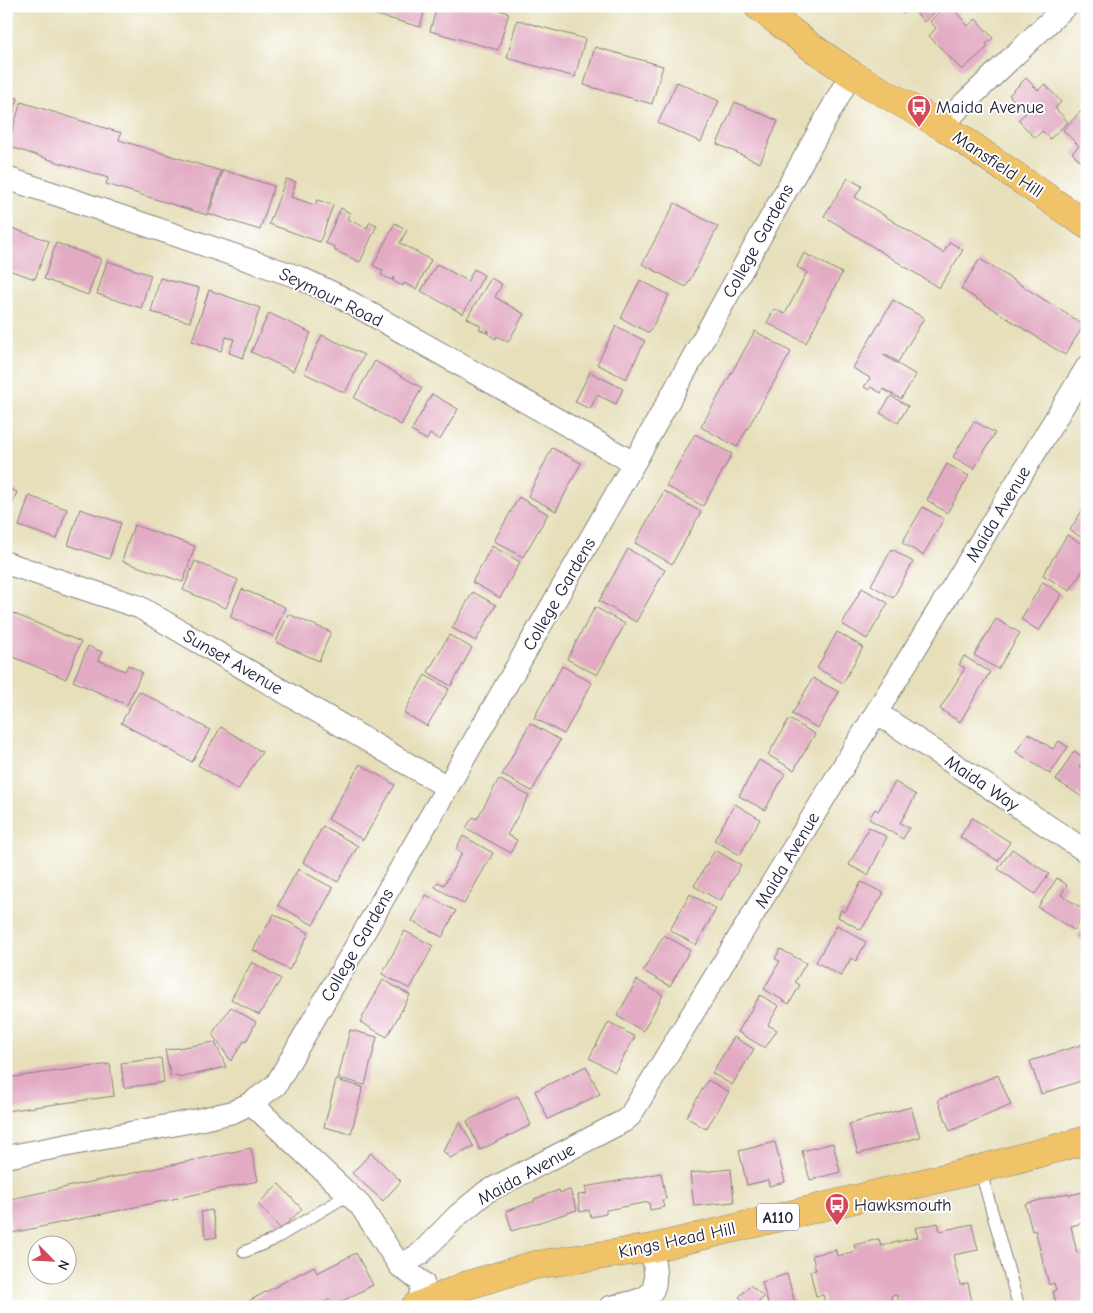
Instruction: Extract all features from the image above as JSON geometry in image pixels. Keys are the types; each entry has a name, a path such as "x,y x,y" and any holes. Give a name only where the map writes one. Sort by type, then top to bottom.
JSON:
{"main road":[{"name":"Mansfield Hill","path":"758,6 810,46 851,74 944,127 1087,225"},
{"name":"Kings Head Hill","path":"416,1306 468,1285 536,1265 652,1248 980,1169 1087,1140"}],"street":[{"path":"944,127 954,113 1066,6"},
{"name":"College Gardens","path":"6,1157 233,1112 251,1103 276,1085 634,463 851,74"},
{"name":"Seymour Road","path":"6,178 298,278 338,296 634,463"},
{"name":"Maida Avenue","path":"400,1266 420,1254 457,1216 486,1192 624,1121 630,1116 1087,367"},
{"name":"Sunset Avenue","path":"6,562 139,607 447,788"},
{"name":"Maida Way","path":"877,713 1087,852"},
{"path":"251,1103 360,1205 400,1266 423,1283 416,1306"},
{"path":"610,1307 640,1301 650,1295 655,1286 652,1248"}],"lane":[{"path":"980,1169 1019,1307"},
{"path":"244,1252 273,1240 348,1195"}],"building":[{"path":"353,6 426,6 420,27 352,8"},
{"path":"437,6 486,6 509,13 498,50 430,31"},
{"path":"896,6 942,6 924,22 911,7 903,14"},
{"path":"945,6 951,6 968,26 976,19 993,38 986,44 988,47 962,70 929,36 936,28 930,21"},
{"path":"517,20 585,39 575,77 507,58"},
{"path":"595,47 663,66 652,104 584,85"},
{"path":"1026,78 1038,90 1045,84 1061,102 1055,108 1068,122 1050,139 1042,131 1035,138 1018,120 1026,113 1009,95"},
{"path":"677,82 719,101 701,142 658,123"},
{"path":"6,95 18,98 7,137 6,137"},
{"path":"21,102 121,133 119,140 221,171 207,215 106,184 108,178 7,146"},
{"path":"735,102 778,121 760,163 717,144"},
{"path":"1080,112 1087,119 1087,167 1072,153 1079,146 1063,130"},
{"path":"223,170 274,186 260,230 209,214"},
{"path":"848,178 862,186 855,197 943,253 950,242 963,250 939,288 824,216"},
{"path":"286,179 296,182 291,197 315,205 317,200 333,205 320,242 269,224"},
{"path":"675,203 718,227 686,287 642,264"},
{"path":"341,208 350,213 347,219 367,228 370,222 377,225 360,262 334,250 335,247 325,243"},
{"path":"395,223 407,230 400,243 431,260 416,289 404,283 403,286 393,281 394,277 392,280 381,275 383,271 373,265"},
{"path":"6,226 49,241 35,279 6,269"},
{"path":"56,243 101,259 88,295 44,279"},
{"path":"804,253 842,273 806,343 767,323 774,309 785,314 807,272 797,267"},
{"path":"980,259 1084,325 1065,355 961,289"},
{"path":"107,261 151,275 141,308 97,294"},
{"path":"437,264 468,281 474,269 484,275 463,314 421,291"},
{"path":"160,278 199,288 190,322 151,312"},
{"path":"491,278 502,284 495,297 524,314 508,342 497,336 496,339 488,334 488,330 486,333 479,329 481,326 467,318"},
{"path":"640,280 669,295 649,333 621,318"},
{"path":"209,290 260,308 243,358 229,353 234,339 226,337 221,351 192,341"},
{"path":"893,300 924,318 898,362 883,355 916,375 901,399 883,389 881,393 871,387 869,390 864,387 870,378 853,368"},
{"path":"269,313 311,333 293,371 251,352"},
{"path":"616,326 645,341 626,379 597,364"},
{"path":"755,331 791,352 737,447 701,427"},
{"path":"322,335 364,355 345,393 304,373"},
{"path":"375,361 422,388 401,425 354,398"},
{"path":"590,372 623,389 616,404 597,395 590,409 575,402"},
{"path":"432,394 458,409 440,440 430,434 427,440 411,431"},
{"path":"891,396 908,406 898,423 880,413"},
{"path":"974,421 995,433 974,469 953,457"},
{"path":"695,434 732,454 703,506 666,486"},
{"path":"552,448 581,463 556,511 528,496"},
{"path":"947,464 969,476 947,513 927,500"},
{"path":"6,487 17,492 6,519"},
{"path":"664,491 701,512 672,564 635,543"},
{"path":"29,496 67,509 57,539 19,526"},
{"path":"519,497 548,514 523,557 494,541"},
{"path":"1087,503 1087,541 1070,530"},
{"path":"923,507 944,519 923,555 902,543"},
{"path":"80,509 121,523 109,559 68,545"},
{"path":"134,525 195,546 183,582 122,561"},
{"path":"1067,535 1087,547 1087,563 1070,591 1043,575"},
{"path":"492,546 520,562 500,598 472,582"},
{"path":"628,549 665,570 636,622 599,601"},
{"path":"892,549 913,562 893,598 871,585"},
{"path":"195,561 238,580 226,608 183,590"},
{"path":"1043,582 1062,594 1039,631 1021,619"},
{"path":"862,588 888,603 867,639 842,624"},
{"path":"242,589 285,607 273,636 230,617"},
{"path":"473,592 496,605 476,641 452,628"},
{"path":"595,607 625,624 597,675 567,659"},
{"path":"10,612 81,642 66,679 6,654 6,620"},
{"path":"288,614 331,632 319,661 276,642"},
{"path":"996,619 1020,633 998,669 974,655"},
{"path":"837,632 863,647 843,683 817,668"},
{"path":"449,635 472,648 451,686 428,672"},
{"path":"88,646 102,652 98,660 125,671 128,665 142,672 127,705 73,681"},
{"path":"964,656 990,672 960,722 940,709 965,668 959,665"},
{"path":"562,666 592,683 564,734 534,718"},
{"path":"425,675 449,689 427,726 404,713"},
{"path":"813,678 839,692 818,728 792,714"},
{"path":"139,691 210,730 192,762 121,723"},
{"path":"789,719 815,734 794,770 768,755"},
{"path":"530,723 560,740 532,791 502,775"},
{"path":"221,727 262,752 238,790 198,765"},
{"path":"1028,733 1053,749 1059,741 1068,747 1050,774 1016,752"},
{"path":"1074,751 1084,758 1079,766 1087,771 1087,800 1056,780"},
{"path":"759,760 785,774 765,810 739,796"},
{"path":"360,764 395,785 363,840 328,819"},
{"path":"499,779 529,796 507,835 517,840 511,853 466,828 473,817 477,819"},
{"path":"895,782 916,795 900,823 909,828 903,839 869,819 875,809 878,811"},
{"path":"735,804 760,819 740,855 714,840"},
{"path":"972,818 1010,842 998,861 960,837"},
{"path":"323,826 358,846 338,882 303,862"},
{"path":"869,827 887,837 868,875 849,865"},
{"path":"463,836 493,853 464,904 435,887 438,882 444,885 462,853 456,849"},
{"path":"1012,849 1049,874 1035,894 998,869"},
{"path":"715,850 741,865 720,901 694,886"},
{"path":"298,869 333,888 313,925 278,905"},
{"path":"1057,878 1067,885 1061,895 1086,911 1074,930 1038,907"},
{"path":"861,882 884,893 861,930 838,917 841,910 845,912"},
{"path":"690,894 716,909 696,945 670,930"},
{"path":"426,895 456,911 442,937 412,921"},
{"path":"274,914 309,933 289,970 253,950"},
{"path":"1087,923 1087,943 1077,937"},
{"path":"837,925 866,942 856,961 851,958 841,976 816,962"},
{"path":"405,931 433,946 410,989 382,974"},
{"path":"664,935 690,950 670,986 643,971"},
{"path":"780,949 806,963 795,982 800,985 789,1004 764,989 780,961 775,959"},
{"path":"252,962 281,979 259,1015 231,999"},
{"path":"383,980 410,995 387,1037 360,1022"},
{"path":"637,980 663,995 643,1031 617,1016"},
{"path":"760,995 779,1006 768,1025 777,1030 765,1048 738,1032"},
{"path":"231,1007 256,1022 246,1042 244,1041 231,1061 212,1034"},
{"path":"609,1022 635,1037 615,1072 589,1058"},
{"path":"350,1030 377,1037 365,1085 338,1078"},
{"path":"734,1037 754,1049 732,1085 712,1073"},
{"path":"215,1042 226,1067 179,1078 178,1075 171,1077 165,1050"},
{"path":"1087,1043 1087,1079 1041,1094 1030,1061"},
{"path":"161,1058 164,1082 124,1088 121,1063"},
{"path":"110,1064 114,1096 6,1111 6,1078"},
{"path":"586,1066 600,1094 548,1119 535,1091"},
{"path":"998,1075 1011,1105 950,1131 938,1100"},
{"path":"336,1080 363,1087 351,1134 324,1127"},
{"path":"708,1080 729,1092 706,1129 686,1117"},
{"path":"518,1096 531,1125 480,1150 467,1121"},
{"path":"911,1107 920,1137 858,1154 849,1124"},
{"path":"460,1122 474,1147 450,1158 443,1151"},
{"path":"775,1142 785,1182 769,1186 768,1180 747,1185 739,1151"},
{"path":"833,1143 840,1172 810,1180 802,1151"},
{"path":"251,1148 258,1181 12,1233 6,1200"},
{"path":"371,1153 401,1181 383,1201 352,1173"},
{"path":"731,1169 734,1202 694,1206 690,1173"},
{"path":"661,1173 666,1199 662,1200 664,1207 650,1210 649,1202 606,1210 606,1214 591,1217 589,1210 580,1212 578,1195 587,1194 585,1187"},
{"path":"279,1184 302,1209 281,1229 258,1204"},
{"path":"1087,1188 1087,1222 1071,1226 1077,1253 1087,1251 1087,1307 1057,1307 1053,1291 1056,1290 1054,1283 1049,1285 1035,1230 1032,1231 1025,1204 1068,1193 1069,1195 1084,1192 1084,1189"},
{"path":"559,1190 560,1193 570,1190 577,1210 512,1231 506,1211"},
{"path":"212,1210 217,1237 206,1239 201,1212"},
{"path":"938,1223 940,1231 972,1224 978,1250 953,1255 960,1285 968,1283 973,1307 900,1307 897,1295 891,1296 893,1303 875,1307 850,1307 849,1303 835,1307 826,1307 823,1295 816,1296 810,1271 816,1270 812,1255 836,1250 837,1256 856,1251 854,1245 879,1239 881,1246 918,1237 915,1228"},
{"path":"356,1253 373,1285 333,1306 330,1299 316,1307 249,1307 247,1302 314,1266 317,1273"},
{"path":"787,1274 796,1307 769,1307 762,1282"},
{"path":"750,1285 764,1297 754,1307 749,1307 739,1297"}],"place":[{"name":"Maida Avenue","path":"919,128"},
{"name":"Hawksmouth","path":"837,1226"}]}
